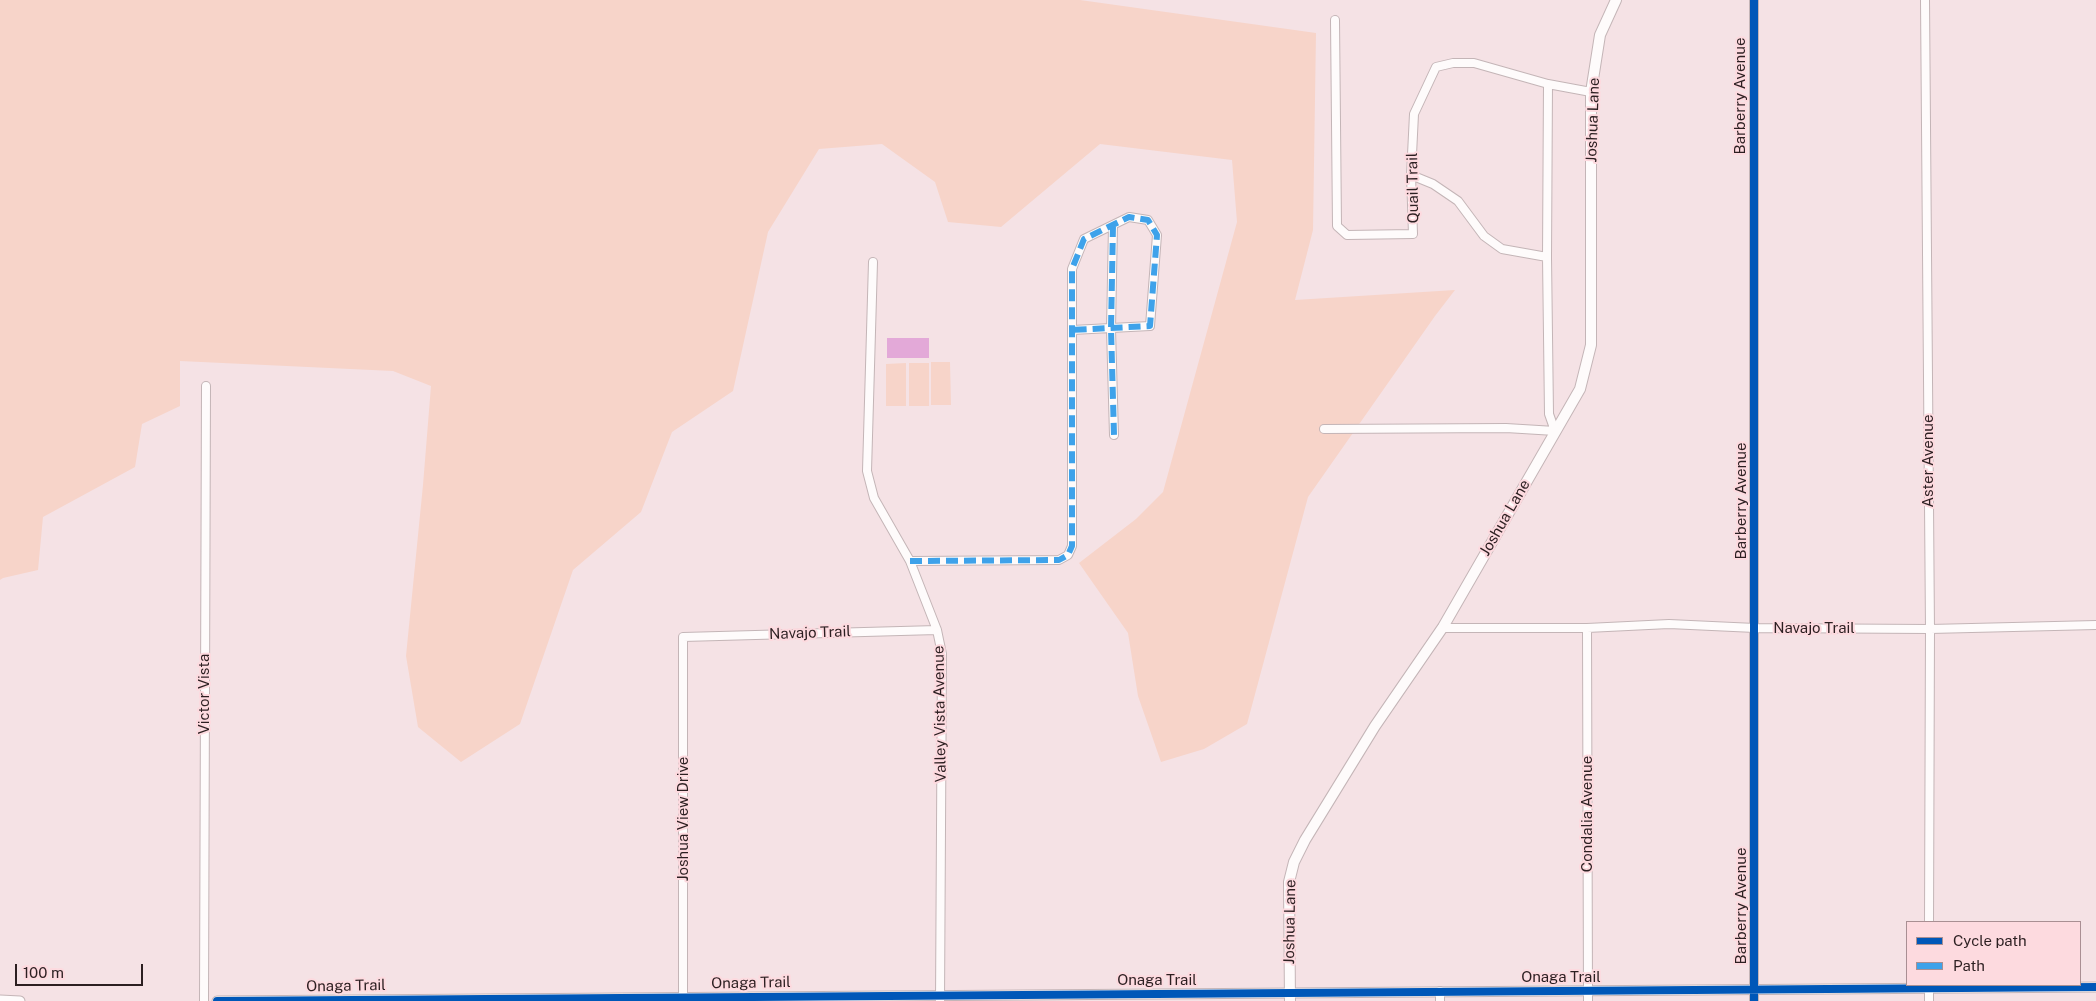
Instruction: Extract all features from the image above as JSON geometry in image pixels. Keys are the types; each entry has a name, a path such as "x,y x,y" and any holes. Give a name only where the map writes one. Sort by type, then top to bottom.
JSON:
{"main road":[{"name":"Joshua Lane","path":"1290,998 1289,882 1294,862 1305,840 1375,726 1442,628 1554,431 1580,389 1591,345 1591,92 1600,35 1616,0"}],"street":[{"name":"Barberry Avenue","path":"1754,0 1754,1001"},
{"name":"Aster Avenue","path":"1925,0 1930,629 1929,921"},
{"name":"Quail Trail","path":"1335,20 1336,226 1347,235 1413,234 1411,175 1414,114 1436,67 1453,63 1474,63 1548,84"},
{"path":"1324,429 1506,428 1554,431 1549,414 1547,257 1548,84 1591,92"},
{"path":"1411,175 1432,184 1458,201 1484,236 1502,249 1547,257"},
{"path":"910,561 1060,560 1068,555 1072,546 1072,330 1072,269 1084,239 1129,218 1148,220 1157,236 1150,326 1072,330"},
{"path":"1113,225 1111,329 1114,435"},
{"name":"Valley Vista Avenue","path":"873,262 867,471 874,498 910,561 937,630 942,654 940,998"},
{"name":"Victor Vista","path":"204,1001 206,386"},
{"name":"Navajo Trail","path":"1442,628 1586,628 1669,624 1755,628 1930,629 2096,625"},
{"name":"Condalia Avenue","path":"1586,628 1588,1001"},
{"name":"Navajo Trail","path":"683,637 937,630"},
{"name":"Joshua View Drive","path":"683,637 683,999"},
{"path":"1929,987 1929,1001"},
{"name":"Onaga Trail","path":"217,1001 1290,998 1440,991 2096,987"},
{"path":"1440,991 1440,1001"},
{"path":"0,1000 20,1001"}],"shaded area":[{"path":"0,0 1080,0 1316,33 1313,230 1295,300 1455,290 1308,497 1247,724 1204,749 1161,762 1138,696 1128,633 1079,563 1136,519 1163,492 1237,222 1232,160 1100,144 1001,227 948,222 935,182 882,144 819,149 768,232 733,391 672,432 641,512 573,570 520,724 461,762 418,727 406,656 431,386 393,371 180,361 180,406 142,424 135,467 43,517 38,570 0,580"},
{"path":"887,338 929,338 929,358 887,358"},
{"path":"931,362 950,362 951,405 931,405"},
{"path":"906,363 906,406 886,406 886,364"},
{"path":"909,363 929,363 929,406 909,406"}],"marked path":[{"path":"910,561 1059,560 1068,555 1072,546 1072,269 1084,239 1129,217 1148,220 1157,235 1150,326 1072,330"},
{"path":"1113,225 1111,329 1114,435"}],"cycle path":[{"path":"1754,0 1754,1001"},
{"path":"217,1001 2096,987"}]}
